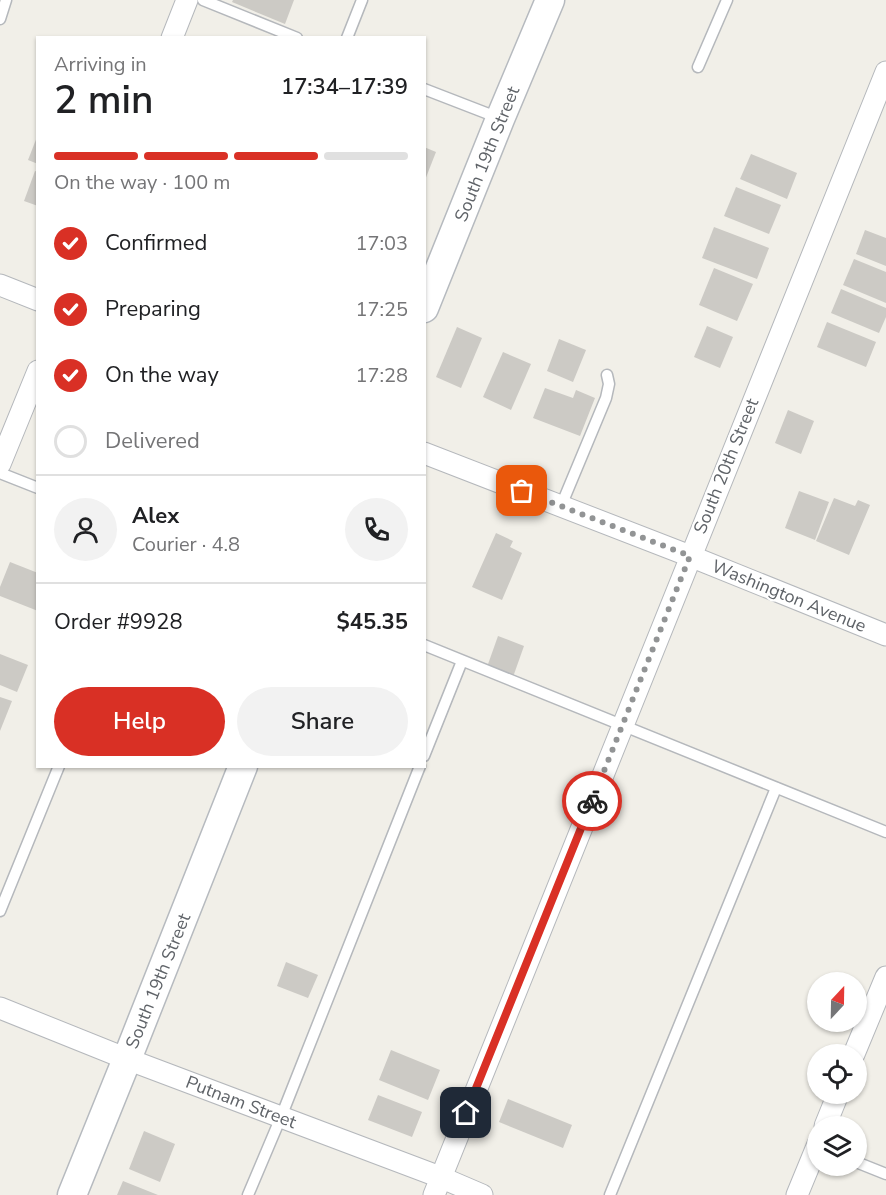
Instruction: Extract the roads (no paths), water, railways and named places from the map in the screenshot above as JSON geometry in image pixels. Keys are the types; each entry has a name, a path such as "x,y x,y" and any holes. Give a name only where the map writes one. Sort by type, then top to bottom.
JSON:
{"street":[{"path":"173,36 187,0"},
{"name":"South 19th Street","path":"426,303 550,0"},
{"name":"South 20th Street","path":"437,1186 886,72"},
{"path":"0,285 36,299"},
{"path":"0,464 36,376"},
{"name":"Washington Avenue","path":"426,454 886,635"},
{"name":"South 19th Street","path":"72,1195 242,768"},
{"path":"858,1044 886,977"},
{"name":"Putnam Street","path":"0,1008 281,1117 437,1186 483,1195"},
{"path":"797,1195 807,1170"}],"lane":[{"path":"0,19 6,0"},
{"path":"202,0 292,36"},
{"path":"348,36 362,0"},
{"path":"698,68 727,0"},
{"path":"426,89 500,119"},
{"path":"561,506 606,398 609,384 607,375"},
{"path":"0,473 36,487"},
{"path":"426,646 886,832"},
{"path":"426,751 462,661"},
{"path":"0,911 58,768"},
{"path":"248,1195 419,768"},
{"path":"610,1195 776,788"},
{"path":"867,1166 886,1174"}]}
